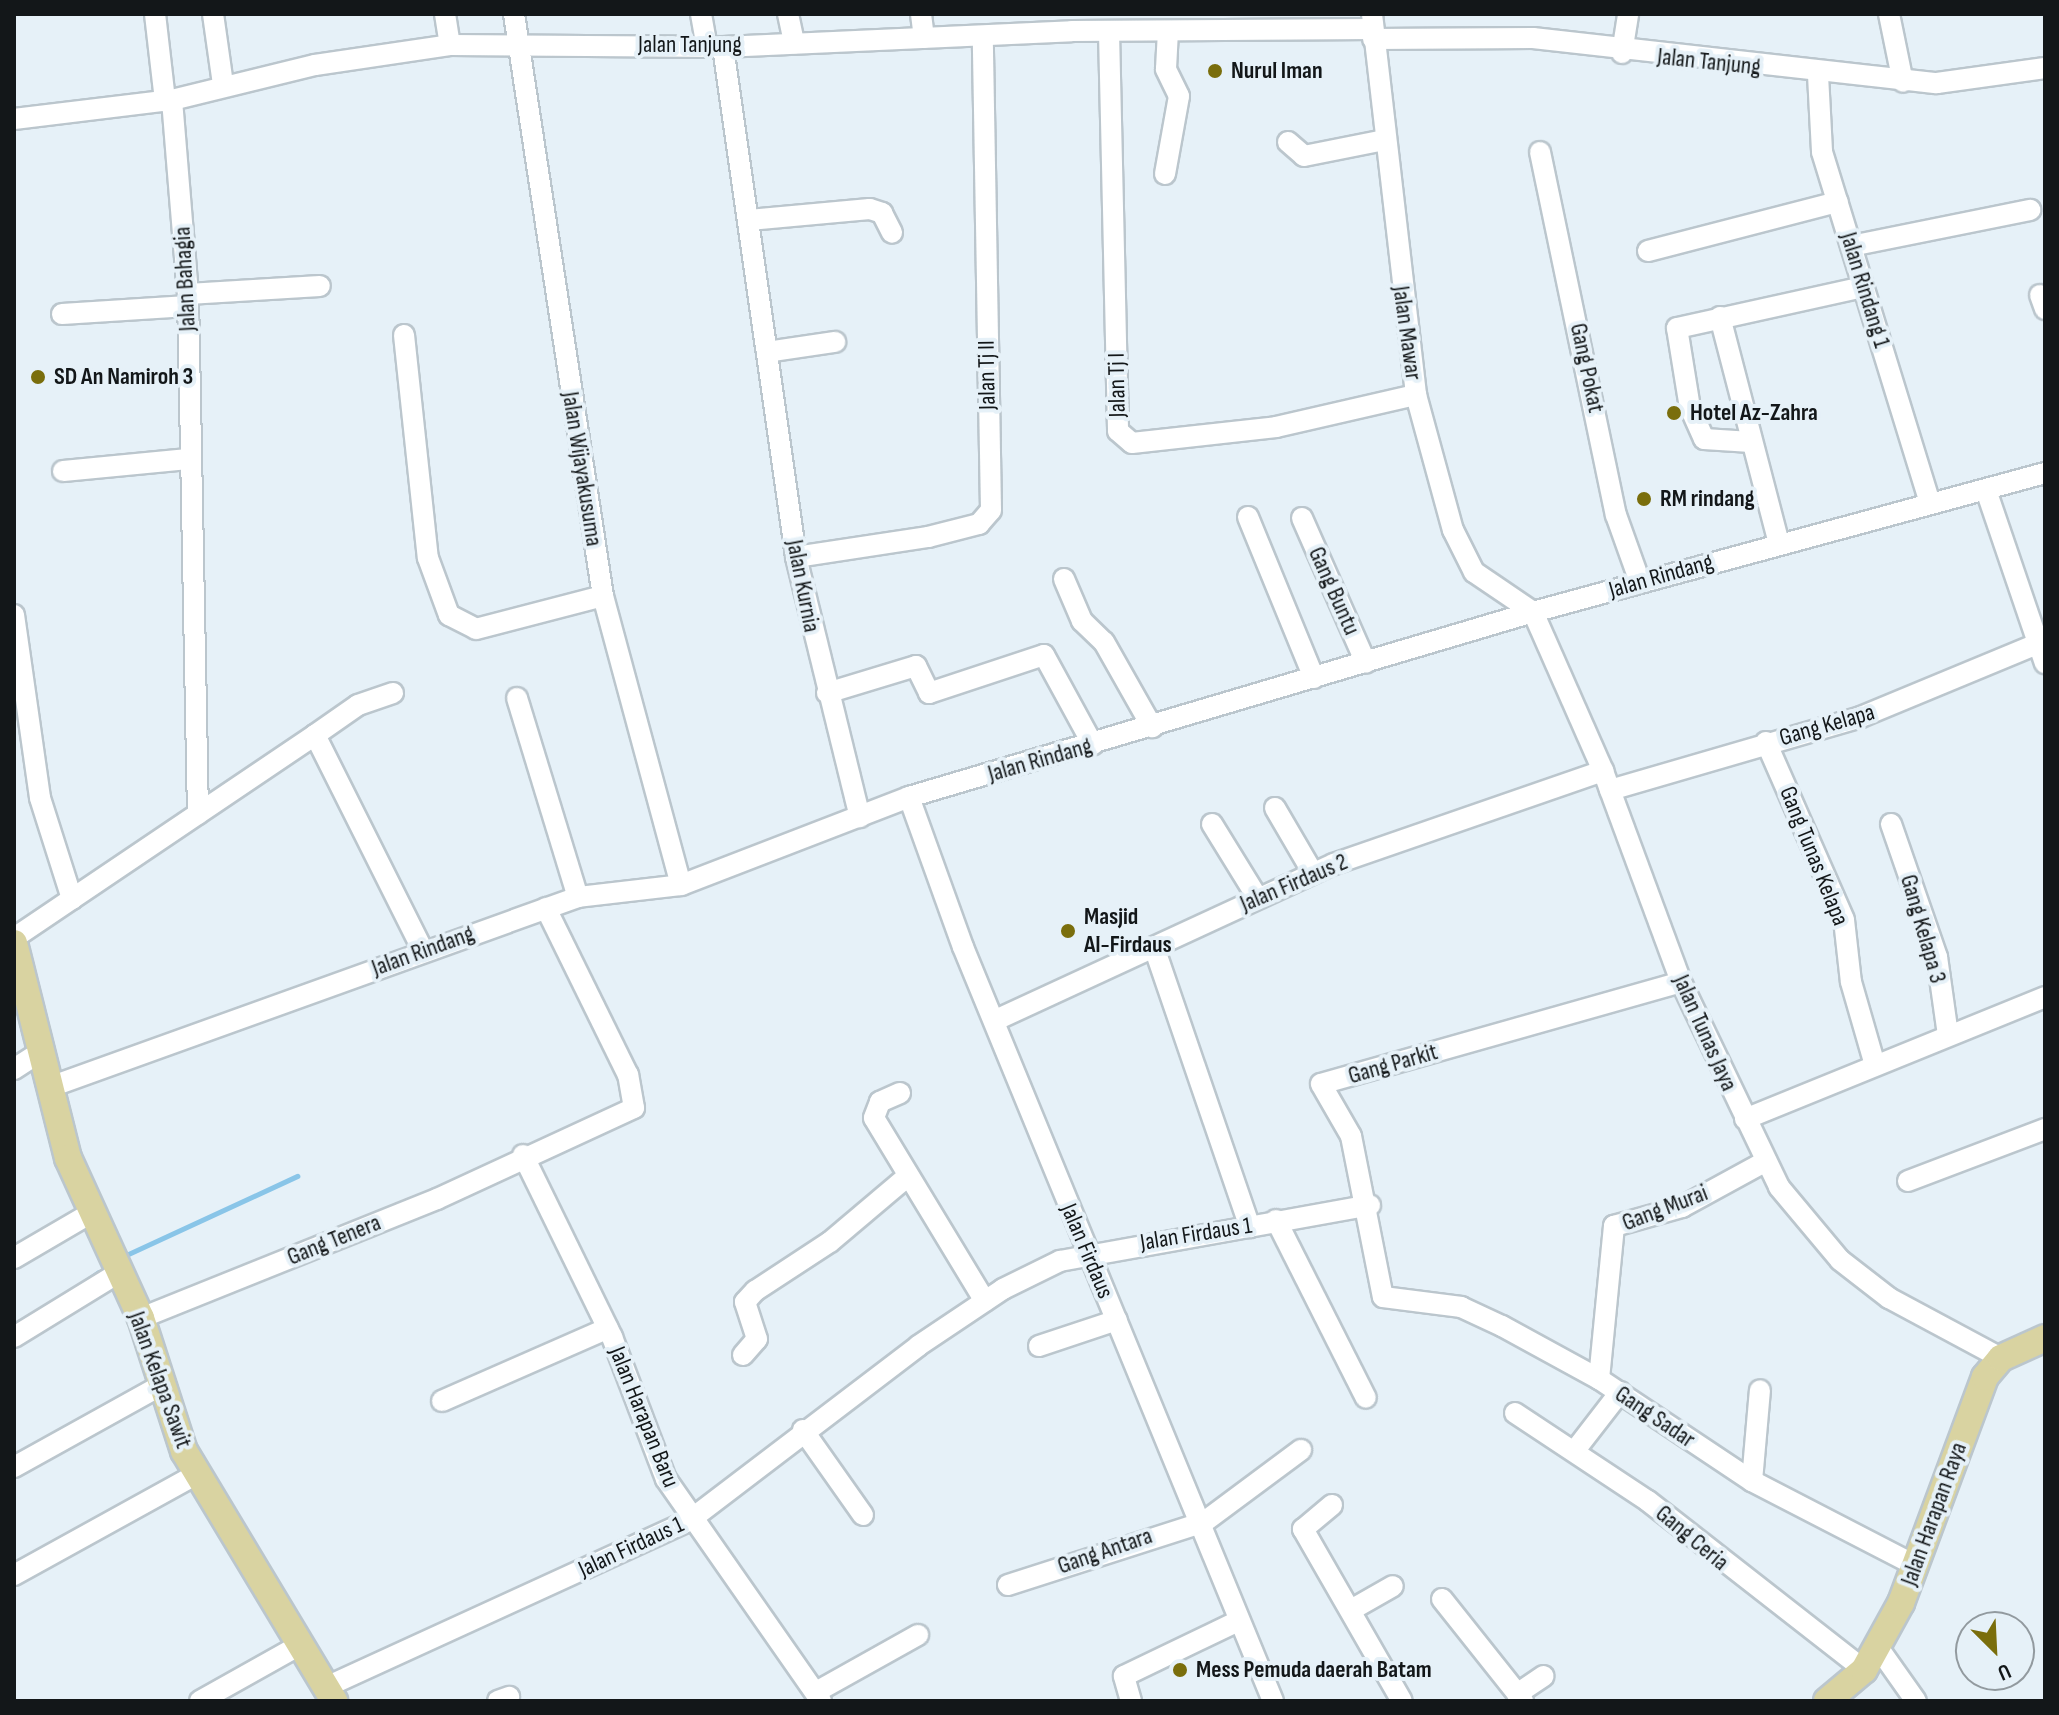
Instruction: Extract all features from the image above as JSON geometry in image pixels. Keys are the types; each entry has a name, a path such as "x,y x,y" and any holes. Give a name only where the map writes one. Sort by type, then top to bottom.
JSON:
{"main road":[{"name":"Jalan Kelapa Sawit","path":"14,940 50,1087 91,1213 115,1275 141,1318 162,1385 197,1474 298,1646 330,1694"},
{"path":"2001,1358 2045,1339"},
{"name":"Jalan Harapan Raya","path":"1827,1701 1864,1670 1877,1646 1917,1566 1980,1388 2001,1358"}],"street":[{"name":"Jalan Bahagia","path":"155,14 168,100 188,300 188,459 198,814"},
{"path":"213,14 223,84"},
{"path":"445,14 450,45"},
{"name":"Jalan Wijayakusuma","path":"514,14 603,596 681,885"},
{"name":"Jalan Kurnia","path":"701,14 714,45 749,220 796,557 827,693 860,817"},
{"path":"788,14 794,43"},
{"path":"921,14 924,38"},
{"path":"1622,53 1628,14"},
{"path":"1889,14 1903,82"},
{"name":"Jalan Tanjung","path":"14,119 168,100 223,84 450,45 714,45 983,36 1070,22 1109,32 1373,27 1533,38 1622,53 1903,82 2045,68"},
{"name":"Jalan Mawar","path":"1373,27 1416,395 1453,530 1474,572 1533,612"},
{"path":"1165,174 1179,96 1166,69 1168,31"},
{"name":"Jalan Tj I","path":"1109,32 1118,431 1132,443 1276,427 1416,395"},
{"name":"Jalan Tj II","path":"796,557 928,537 979,524 991,510 983,36"},
{"name":"Jalan Rindang 1","path":"1818,75 1822,152 1930,502"},
{"path":"1288,142 1304,156 1384,140"},
{"name":"Gang Pokat","path":"1540,152 1616,515 1640,582"},
{"path":"1648,251 1838,202"},
{"path":"749,220 870,209 882,213 892,233"},
{"path":"1851,246 2030,210"},
{"path":"62,314 320,286"},
{"path":"1751,442 1704,439 1690,408 1677,328 1864,287"},
{"path":"1720,317 1779,544"},
{"path":"404,335 428,558 449,615 476,629 603,596"},
{"path":"767,352 835,342"},
{"path":"63,471 188,459"},
{"name":"Jalan Rindang","path":"50,1087 578,897 681,885 909,797 1093,745 1533,612 2045,473"},
{"path":"1986,490 2041,653"},
{"path":"1248,517 1314,678"},
{"name":"Gang Buntu","path":"1302,518 1366,663"},
{"path":"1064,579 1082,621 1104,642 1152,727"},
{"name":"Jalan Tunas Jaya","path":"1533,612 1607,780 1681,982 1766,1161 1840,1260 1889,1298 2001,1358"},
{"path":"14,615 40,798 72,899"},
{"name":"Gang Kelapa","path":"1607,780 1861,717 2041,653"},
{"path":"827,693 916,666 929,693 1044,655 1093,745"},
{"name":"Jalan Kelapa Sawit","path":"14,940 348,710 393,693"},
{"path":"517,698 578,897"},
{"path":"315,735 423,951"},
{"name":"Gang Tunas Kelapa","path":"1766,742 1844,920 1851,982 1875,1065"},
{"name":"Jalan Firdaus 2","path":"996,1020 1155,950 1257,897 1313,873 1607,780"},
{"name":"Jalan Firdaus","path":"909,797 1086,1251 1204,1522 1236,1622 1273,1701"},
{"path":"1275,808 1313,873"},
{"path":"1212,824 1257,897"},
{"name":"Gang Kelapa 3","path":"1891,824 1937,957 1948,1035"},
{"name":"Gang Tenera","path":"141,1318 437,1199 523,1155 618,1120 634,1108 635,1094 546,908"},
{"path":"1155,950 1250,1227"},
{"name":"Gang Parkit","path":"1383,1297 1370,1205 1351,1136 1321,1084 1681,982"},
{"path":"1745,1119 2045,997"},
{"path":"14,1069 42,1051"},
{"path":"900,1093 880,1102 874,1118 985,1301"},
{"path":"1908,1181 2045,1129"},
{"name":"Jalan Harapan Baru","path":"523,1155 608,1328 666,1479 690,1520 819,1696"},
{"name":"Gang Murai","path":"1599,1379 1617,1221 1682,1207 1766,1161"},
{"path":"743,1355 757,1339 745,1302 755,1291 830,1242 908,1176"},
{"name":"Jalan Firdaus 1","path":"330,1694 690,1520 803,1430 985,1301 1086,1251 1250,1227 1370,1205"},
{"path":"14,1258 91,1213"},
{"path":"1276,1220 1366,1398"},
{"path":"14,1337 115,1275"},
{"name":"Gang Sadar","path":"1383,1297 1461,1307 1599,1379 1752,1481 1917,1566"},
{"path":"1039,1346 1117,1320"},
{"path":"442,1401 608,1328"},
{"path":"14,1467 162,1385"},
{"path":"1752,1481 1760,1390"},
{"path":"1576,1449 1620,1392"},
{"name":"Gang Ceria","path":"1515,1413 1576,1449 1864,1670"},
{"path":"803,1430 863,1515"},
{"name":"Gang Antara","path":"1008,1585 1204,1522 1301,1450"},
{"path":"14,1575 197,1474"},
{"path":"1332,1505 1303,1529 1402,1701"},
{"path":"1351,1610 1393,1586"},
{"path":"1442,1599 1520,1697 1544,1676"},
{"path":"1131,1701 1124,1676 1236,1622"},
{"path":"819,1696 918,1635"},
{"path":"200,1701 298,1646"},
{"path":"1877,1646 1916,1701"}],"waterway":[{"path":"124,1256 297,1176"},
{"path":"83,1283 99,1272"}],"place":[{"name":"Nurul Iman","path":"1215,71"},
{"name":"SD An Namiroh 3","path":"38,377"},
{"name":"Hotel Az-Zahra","path":"1674,413"},
{"name":"RM rindang","path":"1644,499"},
{"name":"Masjid Al-Firdaus","path":"1068,931"},
{"name":"Mess Pemuda daerah Batam","path":"1180,1670"}]}
